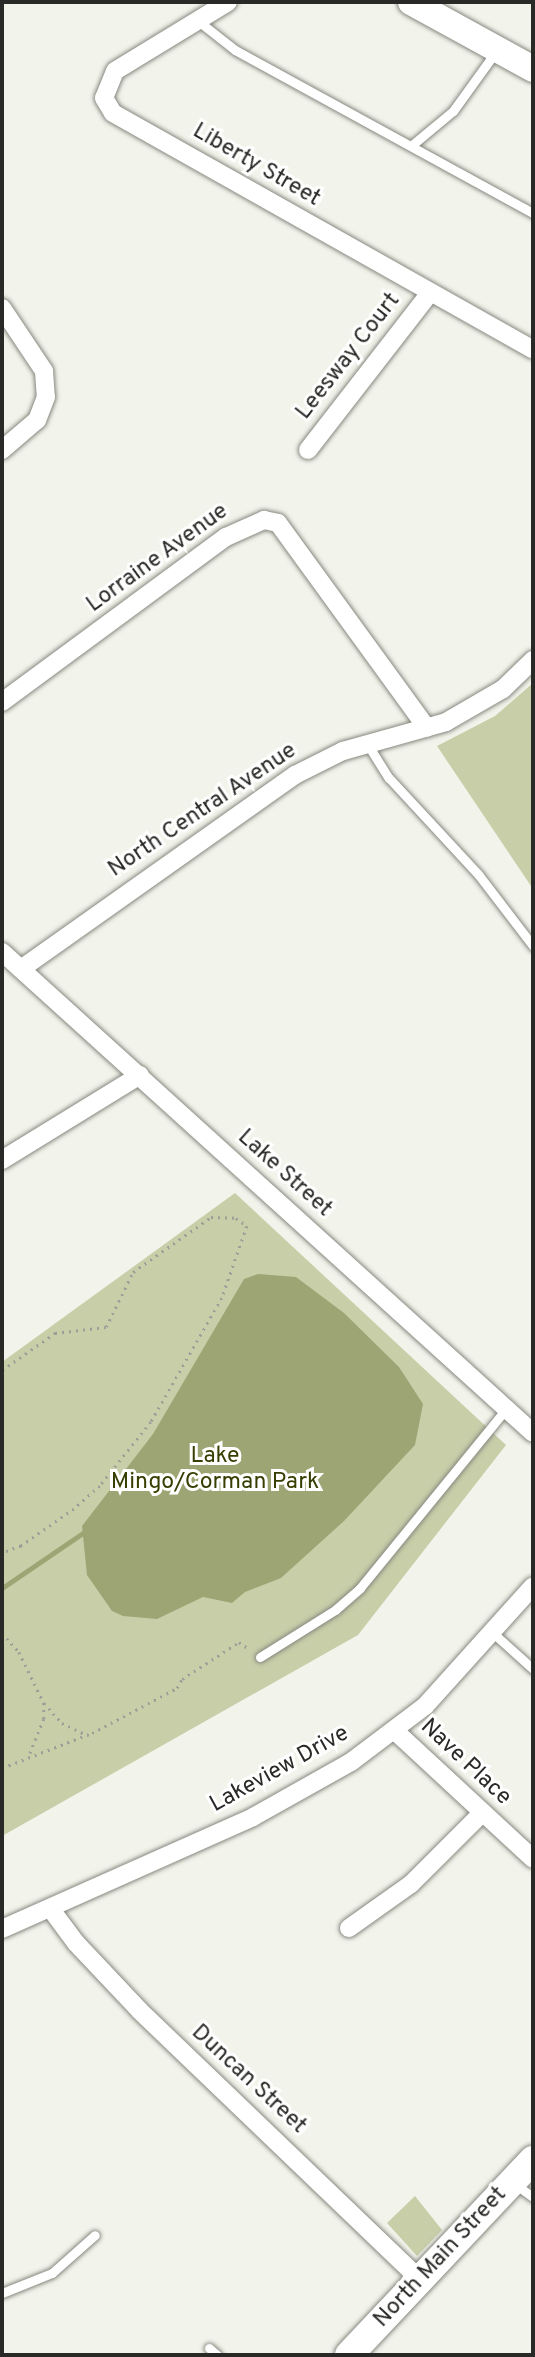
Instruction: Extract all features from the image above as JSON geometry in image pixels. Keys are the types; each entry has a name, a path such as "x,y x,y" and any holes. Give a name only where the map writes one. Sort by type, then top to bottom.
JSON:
{"main road":[{"path":"411,2 533,69"},
{"name":"North Main Street","path":"349,2355 421,2280 523,2189 533,2160"}],"street":[{"name":"Liberty Street","path":"228,2 115,71 104,98 113,113 533,350"},
{"name":"Leesway Court","path":"308,450 430,293"},
{"path":"2,308 44,371 46,397 37,420 2,450"},
{"name":"Lorraine Avenue","path":"2,702 226,537 264,520 278,523 427,728"},
{"name":"North Central Avenue","path":"21,969 265,793 326,758 427,728 503,689 533,660"},
{"name":"Lake Street","path":"2,952 533,1433"},
{"path":"2,1160 140,1075"},
{"name":"Lakeview Drive","path":"2,1929 273,1807 395,1731 434,1698 533,1586"},
{"name":"Nave Place","path":"395,1731 533,1859"},
{"path":"349,1928 411,1884 482,1813"},
{"name":"Duncan Street","path":"50,1908 127,1998 421,2280"}],"lane":[{"path":"197,20 235,50 412,145 533,214"},
{"path":"412,145 453,111 498,49"},
{"path":"368,745 390,778 478,874 533,946"},
{"path":"260,1657 334,1610 360,1588 506,1409"},
{"path":"493,1633 533,1670"},
{"path":"2,2293 52,2273 95,2235"},
{"path":"209,2348 217,2355"}],"path":[{"path":"2,1370 54,1333 106,1327 133,1272 211,1217 236,1218 247,1226 222,1298 151,1422 100,1486 74,1509 22,1546 2,1553"},
{"path":"2,1633 19,1652 44,1703 62,1723 87,1735"},
{"path":"2,1768 87,1735 177,1688 182,1679 239,1642 260,1657"},
{"path":"29,1756 44,1719 44,1703"}],"green space":[{"path":"533,683 533,889 437,746 495,716"},
{"name":"Lake Mingo/Corman Park","path":"235,1193 506,1445 358,1635 2,1836 2,1362"},
{"path":"415,2196 442,2230 417,2256 387,2223"}],"shaded area":[{"path":"258,1274 296,1277 344,1313 399,1367 423,1404 415,1445 344,1521 281,1578 245,1592 232,1603 203,1597 157,1619 123,1616 112,1611 87,1575 82,1526 153,1434 244,1279"}],"waterway":[{"path":"2,1588 84,1532"}]}
